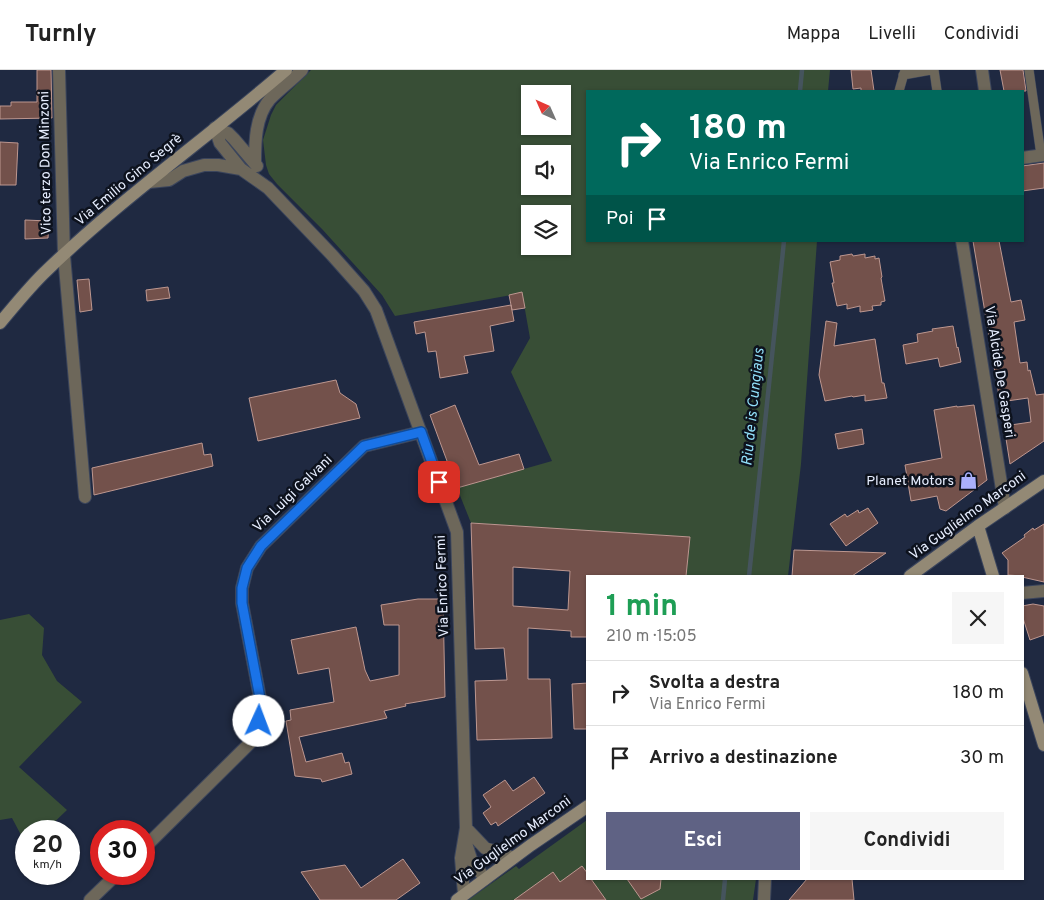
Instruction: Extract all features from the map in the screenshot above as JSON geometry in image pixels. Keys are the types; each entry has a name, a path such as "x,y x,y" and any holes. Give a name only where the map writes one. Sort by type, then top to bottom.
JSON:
{"street":[{"name":"Vico terzo Don Minzoni","path":"59,70 64,255 85,497"},
{"name":"Via Emilio Gino Segrè","path":"0,322 42,275 64,255 149,182 286,70"},
{"path":"255,164 257,130 263,111 269,100 302,70"},
{"path":"215,128 228,133 234,139 255,164 268,188"},
{"path":"215,128 220,143 241,169 268,188"},
{"path":"1024,158 1043,155"},
{"path":"149,182 169,180 183,171 204,166 218,165 241,169"},
{"name":"Via Enrico Fermi","path":"268,188 364,291 376,310 457,532 465,833 461,858 460,897"},
{"name":"Via Alcide De Gasperi","path":"962,242 1005,508"},
{"name":"Via Luigi Galvani","path":"155,837 251,742 259,721 260,698 242,603 242,588 247,568 261,546 364,446 421,432"},
{"name":"Via Guglielmo Marconi","path":"911,575 1044,481"},
{"path":"978,526 993,575"},
{"path":"1024,594 1044,591"},
{"path":"1024,680 1044,745"},
{"name":"Via Guglielmo Marconi","path":"460,897 586,807"},
{"path":"465,833 485,848 513,858"},
{"path":"465,833 471,860 485,879"},
{"path":"764,900 765,880"},
{"path":"90,900 106,885"}],"lane":[{"path":"899,90 904,73 933,70 937,90"},
{"path":"1029,70 1043,155"}],"green space":[{"path":"311,70 830,70 828,90 586,90 586,242 817,242 801,464 788,575 686,575 690,537 471,523 457,488 552,461 511,372 530,338 522,293 395,316 382,295 269,174 263,140 276,105"},
{"path":"29,614 44,628 42,655 57,681 82,702 19,767 67,810 57,820 15,820 15,824 12,818 0,820 0,620"},
{"path":"586,821 586,880 756,880 753,900 468,900 516,866 519,869"}],"building":[{"path":"37,70 51,70 52,118 0,119 0,106 11,106 11,102 37,102"},
{"path":"851,70 871,70 874,90 853,89"},
{"path":"1000,70 1023,70 1026,91 1004,90"},
{"path":"0,142 18,143 16,185 0,185"},
{"path":"1044,163 1044,188 1024,191 1024,166"},
{"path":"25,220 49,221 48,238 25,239"},
{"path":"973,242 999,242 1011,302 1021,300 1025,320 1014,322 1020,363 1027,362 1036,395 1044,394 1044,441 1010,464 1004,426 1031,422 1028,398 1000,402"},
{"path":"852,254 853,256 865,254 865,258 875,256 875,259 879,258 885,301 881,302 881,305 872,306 873,310 860,312 860,306 847,309 847,304 837,306 830,262 840,260 840,256"},
{"path":"89,279 92,310 80,312 77,280"},
{"path":"168,287 170,298 147,301 146,290"},
{"path":"522,292 525,308 512,310 509,295"},
{"path":"511,305 514,321 490,326 494,351 464,356 468,373 440,378 436,351 428,352 425,332 416,334 414,322"},
{"path":"826,321 837,323 834,346 875,339 882,383 884,383 887,398 865,401 865,395 825,401 819,375"},
{"path":"953,326 961,362 940,367 938,358 906,364 903,345 918,342 917,334 933,331 932,329"},
{"path":"336,380 340,393 356,404 360,418 258,441 249,398"},
{"path":"455,405 479,465 519,454 524,469 457,488 430,415"},
{"path":"974,405 987,480 946,511 940,509 937,496 911,501 905,465 942,458 934,410"},
{"path":"862,429 864,444 838,449 835,434"},
{"path":"202,443 204,455 211,454 213,466 94,495 92,468"},
{"path":"868,508 878,523 846,546 830,524 845,514 847,517 858,510 859,513"},
{"path":"471,523 690,537 686,575 586,575 586,637 571,637 571,631 528,628 528,679 550,679 552,738 477,740 475,681 507,680 504,648 475,649","holes":["513,567 570,571 568,610 513,606"]},
{"path":"1044,524 1044,582 1024,577 1024,575 1008,575 1008,560 1002,553 1025,537 1024,535 1033,528 1034,530"},
{"path":"794,550 886,553 853,575 792,575"},
{"path":"418,599 443,599 445,697 405,704 406,706 384,711 387,718 299,737 306,762 342,753 345,763 349,762 352,774 322,782 321,779 295,776 286,721 291,720 290,710 334,702 329,668 298,674 291,640 356,627 365,670 370,681 399,675 399,625 384,625 381,605"},
{"path":"1033,604 1044,606 1044,635 1030,640 1024,621 1024,606"},
{"path":"586,683 586,729 574,729 572,684"},
{"path":"534,777 545,793 498,826 496,822 491,825 483,813 491,807 483,795 505,780 513,791"},
{"path":"403,859 420,883 396,900 320,900 301,872 345,865 361,888"},
{"path":"582,866 586,871 586,880 592,880 606,900 514,900 553,872 560,882"},
{"path":"628,880 661,880 660,889 641,899"},
{"path":"806,880 852,880 854,900 789,900"}],"waterway":[{"name":"Riu de is Cungiaus","path":"800,90 802,70"},
{"name":"Riu de is Cungiaus","path":"749,575 784,242"},
{"name":"Riu de is Cungiaus","path":"723,900 725,880"}],"place":[{"name":"Planet Motors","path":"968,481"}],"route":[{"path":"259,721 260,698 242,603 242,588 247,568 261,546 364,446 421,432 439,482"}]}
